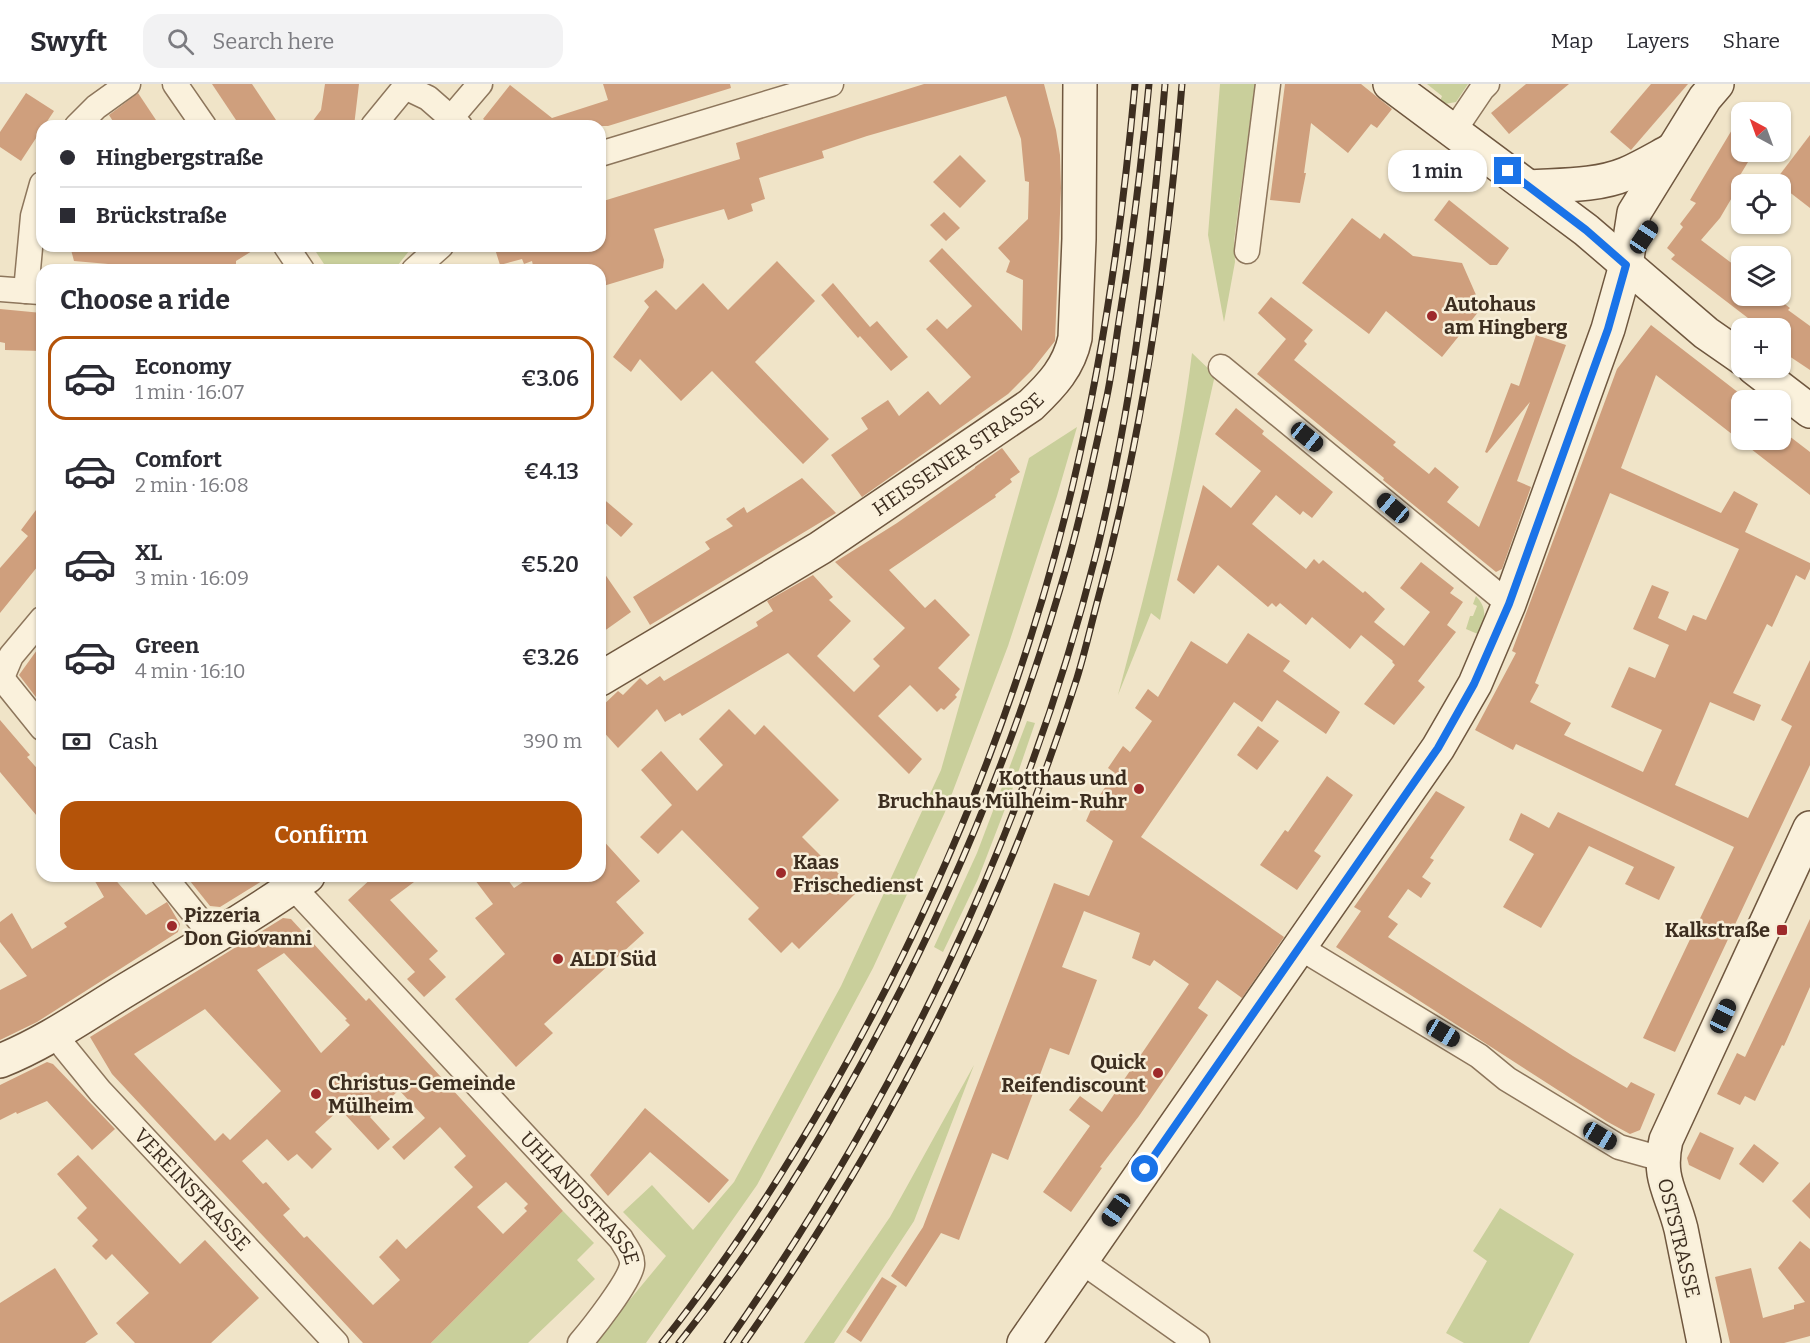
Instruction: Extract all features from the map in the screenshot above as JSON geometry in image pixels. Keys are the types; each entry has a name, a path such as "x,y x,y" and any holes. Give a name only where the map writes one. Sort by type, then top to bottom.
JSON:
{"street":[{"path":"83,120 96,106 128,84"},
{"path":"175,84 200,120"},
{"path":"457,120 480,84"},
{"path":"606,152 831,84"},
{"name":"HEISSENER STRASSE","path":"606,675 854,526 1031,405 1052,385 1072,353 1074,338 1079,239 1080,84"},
{"path":"1247,251 1268,84"},
{"path":"1390,84 1586,230 1706,333 1731,350"},
{"path":"1453,132 1487,84"},
{"path":"1024,1343 1438,748 1474,684 1509,604 1608,329 1626,265 1634,213 1705,98 1717,84"},
{"path":"1626,265 1659,214 1731,84"},
{"path":"379,120 405,86 428,98 454,120"},
{"path":"1530,187 1594,182 1612,178 1625,174 1672,150"},
{"path":"0,289 34,291 33,216 36,205"},
{"path":"421,264 434,252"},
{"path":"1221,367 1509,604"},
{"path":"1767,378 1810,411"},
{"path":"36,626 11,656 0,679 36,721"},
{"path":"1662,1159 1666,1140 1810,828"},
{"path":"169,882 213,937"},
{"path":"0,1061 56,1033 301,882"},
{"name":"UHLANDSTRASSE","path":"301,882 621,1239 630,1253 632,1264 626,1278 580,1343"},
{"name":"OSTSTRASSE","path":"1299,947 1479,1056 1507,1079 1619,1147 1662,1159 1663,1175 1678,1219 1704,1343"},
{"name":"VEREINSTRASSE","path":"56,1033 65,1048 100,1091 336,1343"},
{"path":"1081,1261 1197,1343"}],"green space":[{"path":"1220,84 1255,84 1234,241 1235,262 1224,322 1208,235"},
{"path":"1427,84 1468,84 1456,102 1445,104 1440,101 1442,96"},
{"path":"316,252 408,252 399,264 324,264"},
{"path":"1192,353 1215,375 1160,620 1151,613 1118,695 1151,568 1170,482"},
{"path":"1077,427 1008,646 945,812 873,968 757,1185 646,1343 594,1343 666,1256 623,1212 652,1185 693,1230 734,1182 841,986 941,770 1029,458"},
{"path":"1476,596 1484,610 1480,635 1466,629 1470,616 1473,616 1477,606 1473,604"},
{"path":"1027,721 1035,723 1010,796 978,879 943,952 934,947 977,853"},
{"path":"974,1065 914,1221 834,1343 804,1343 890,1217"},
{"path":"1500,1208 1574,1254 1529,1343 1464,1343 1446,1333 1487,1261 1473,1251"},
{"path":"563,1211 594,1243 577,1260 595,1279 528,1343 431,1343"}],"building":[{"path":"212,84 252,84 276,120 236,120"},
{"path":"325,84 359,84 355,120 314,120 321,110"},
{"path":"603,84 730,84 731,88 608,126 606,126 606,120 483,119 510,85 552,118 608,100"},
{"path":"924,84 1044,84 1060,155 1061,188 1055,341 1032,370 1008,394 862,497 831,455 868,429 861,418 888,400 899,416 928,391 940,405 971,377 926,329 937,319 947,329 972,306 929,261 942,248 1022,331 1023,280 1006,272 1010,261 998,248 1028,219 1029,182 1025,181 1021,139 1006,96 867,136 822,151 824,158 759,178 765,199 751,204 753,211 728,220 724,209 654,229 664,260 663,268 606,285 606,264 533,264 532,261 524,264 522,259 500,264 496,252 606,252 606,200 740,159 736,143"},
{"path":"1285,84 1361,84 1392,109 1377,128 1371,124 1348,153 1311,123 1304,173 1306,173 1300,203 1270,200"},
{"path":"1526,84 1569,84 1509,134 1491,113"},
{"path":"1651,84 1688,84 1631,150 1610,132"},
{"path":"26,93 54,111 48,120 36,120 36,138 21,161 0,147 0,132"},
{"path":"138,93 156,120 112,120 109,115"},
{"path":"1731,131 1731,162 1748,162 1741,174 1731,174 1731,199 1720,218 1701,240 1731,263 1731,305 1671,259 1675,255 1667,248 1683,227 1680,224 1696,203 1690,200"},
{"path":"1810,135 1810,208 1791,193 1791,174 1780,174"},
{"path":"960,155 986,181 960,208 933,182"},
{"path":"1449,200 1509,248 1497,265 1490,265 1434,220"},
{"path":"944,212 960,228 946,241 930,225"},
{"path":"1352,218 1380,239 1384,233 1413,256 1462,263 1480,304 1479,311 1442,357 1386,311 1369,334 1302,283"},
{"path":"72,252 250,252 236,261 236,264 108,264 74,261"},
{"path":"777,261 815,301 755,362 829,439 803,464 712,371 681,401 640,359 631,372 613,357 649,307 644,301 656,290 676,310 703,283 728,310"},
{"path":"833,283 870,327 877,321 908,357 891,371 860,336 858,338 821,295"},
{"path":"1271,297 1313,330 1304,341 1307,344 1294,360 1396,442 1393,445 1429,474 1435,467 1459,487 1447,502 1479,527 1530,402 1487,453 1485,452 1511,383 1519,386 1536,335 1566,345 1517,481 1531,487 1502,569 1496,572 1257,374 1286,339 1258,313"},
{"path":"1732,306 1787,306 1790,308 1788,310 1810,326 1810,370 1791,357 1791,318 1748,318"},
{"path":"0,309 36,312 36,351 5,350 5,343 0,342"},
{"path":"1651,325 1735,390 1731,390 1731,433 1656,375 1621,468 1721,513 1734,491 1758,504 1745,532 1810,563 1805,580 1796,575 1772,627 1767,624 1733,693 1761,705 1754,721 1710,702 1675,785 1748,818 1792,726 1781,720 1810,660 1810,765 1675,1052 1643,1038 1734,847 1516,744 1513,750 1475,730 1516,653 1512,651 1617,369","holes":["1610,493 1739,549 1706,620 1693,615 1686,631 1658,618 1669,592 1652,585 1633,629 1669,645 1655,678 1629,667 1611,707 1662,730 1643,772 1564,735 1571,723 1530,702 1539,685 1535,683"]},
{"path":"1236,408 1264,431 1262,434 1333,492 1312,518 1303,511 1300,515 1276,495 1252,524 1306,569 1314,559 1319,564 1323,560 1363,593 1365,591 1385,609 1374,622 1404,646 1430,612 1400,588 1421,562 1454,588 1450,593 1463,602 1447,625 1456,632 1418,681 1425,687 1394,725 1364,704 1395,665 1361,635 1350,649 1312,617 1306,625 1280,603 1276,607 1272,603 1268,607 1218,565 1194,594 1177,580 1203,485 1231,508 1261,471 1215,434"},
{"path":"1791,437 1810,452 1810,495 1752,450 1791,450"},
{"path":"1002,448 1020,472 1010,479 1012,482 995,495 996,497 889,570 925,608 935,599 970,635 938,668 960,689 955,695 957,697 944,710 941,708 937,712 910,685 878,716 922,759 909,774 788,653 682,716 680,713 665,722 657,709 618,748 606,735 606,702 618,691 623,695 640,678 647,685 660,676 664,681 758,626 756,622 773,611 767,601 813,575 833,597 829,600 851,621 817,656 854,692 880,666 873,659 905,628 835,562 897,523"},
{"path":"802,478 836,513 650,625 633,597 710,549 705,542 733,526 726,519 744,507 747,513"},
{"path":"606,501 633,524 621,537 606,523"},
{"path":"36,510 36,568 0,613 0,568 28,536 21,530"},
{"path":"606,576 631,612 606,630"},
{"path":"1248,633 1290,661 1283,671 1340,712 1326,734 1277,700 1262,722 1234,702 1141,837 1284,937 1242,998 1217,980 1198,1008 1208,1015 1139,1116 1100,1167 1102,1168 1071,1212 1043,1192 1090,1126 1069,1110 1080,1096 1102,1112 1189,984 1154,960 1150,966 1132,958 1140,933 1084,911 1062,967 1097,980 1069,1055 1050,1048 1008,1160 992,1153 959,1240 941,1233 906,1287 891,1276 923,1227 1054,883 1089,896 1113,841 1086,821 1093,805 1115,773 1108,768 1123,746 1130,752 1152,721 1135,708 1148,689 1158,697 1191,641 1227,664"},
{"path":"36,651 36,697 19,675"},
{"name":"Kaas Frischedienst","path":"729,709 755,735 764,725 839,800 802,837 857,892 799,949 792,942 781,953 748,919 759,908 682,830 658,854 640,837 672,805 641,770 661,751 697,791 723,765 699,739"},
{"path":"0,720 30,755 27,757 36,767 36,815 0,772"},
{"path":"1258,726 1279,741 1257,770 1237,755"},
{"path":"1327,776 1353,795 1314,851 1321,856 1297,890 1260,865 1285,830 1288,832"},
{"path":"1436,791 1465,807 1430,858 1434,860 1422,877 1431,883 1421,898 1408,889 1388,917 1398,924 1388,937 1627,1088 1631,1082 1655,1094 1640,1130 1630,1134 1606,1121 1336,947 1361,911 1354,907"},
{"path":"1558,812 1675,867 1659,900 1625,884 1634,867 1589,846 1541,928 1503,907 1534,854 1509,840 1521,813 1549,828"},
{"name":"ALDI Süd","path":"606,844 640,881 616,902 644,933 544,1024 553,1033 516,1067 455,999 505,954 475,918 493,904 476,882 510,882 514,888 523,882 606,882"},
{"path":"95,882 117,882 146,915 167,902 180,924 178,932 37,1022 0,1040 0,990 27,976 0,942 0,922 12,913 32,949 67,927 64,923 104,897"},
{"path":"191,882 260,882 220,907 210,906"},
{"path":"368,882 414,882 390,900 438,951 429,959 446,977 424,997 407,979 415,972 348,900"},
{"path":"283,918 291,919 366,1001 369,998 563,1211 431,1343 363,1343 112,1074 90,1037","holes":["284,953 347,1019 345,1020 350,1025 321,1053 257,970","205,1009 281,1091 230,1140 223,1133 215,1141 134,1054","399,1090 425,1118 392,1147 404,1160 440,1127 466,1156 454,1167 473,1187 406,1249 397,1239 379,1257 400,1280 373,1305 307,1236 304,1238 283,1215 290,1209 266,1182 263,1184 242,1161 267,1139 288,1161 297,1154 312,1169 332,1149 315,1132 340,1109 378,1150 390,1139 370,1117","506,1182 528,1204 524,1208 527,1211 503,1234 477,1207"]},
{"path":"1810,919 1810,987 1784,1046 1782,1045 1755,1101 1745,1096 1740,1105 1717,1094 1737,1053 1745,1057"},
{"path":"47,1062 53,1064 115,1129 92,1150 47,1101 0,1120 0,1085"},
{"path":"645,1108 729,1180 709,1203 650,1152 608,1196 590,1175"},
{"path":"1700,1132 1734,1148 1720,1180 1689,1165 1687,1158"},
{"path":"1754,1144 1779,1163 1763,1183 1739,1164"},
{"path":"78,1155 180,1264 205,1240 259,1298 211,1343 135,1343 116,1323 149,1293 112,1254 106,1260 92,1246 98,1240 77,1218 87,1208 57,1174"},
{"path":"1810,1182 1810,1219 1792,1201"},
{"path":"1800,1241 1810,1249 1810,1336 1784,1343 1730,1343 1715,1277 1751,1268 1763,1318 1794,1309 1794,1305 1805,1302 1778,1268"},
{"path":"55,1268 98,1334 85,1343 0,1343 0,1303"},
{"path":"882,1277 897,1286 861,1342 846,1332"}],"railway":[{"path":"662,1343 709,1282 773,1186 833,1087 872,1016 943,869 1003,718 1053,563 1084,435 1111,285 1125,185 1135,84"},
{"path":"679,1343 726,1282 790,1186 882,1027 969,844 1018,718 1067,565 1107,396 1133,224 1149,84"},
{"path":"727,1343 788,1252 845,1159 898,1063 948,965 992,865 1032,763 1067,659 1096,554 1121,438 1140,320 1165,84"},
{"path":"744,1343 846,1187 936,1023 976,939 1047,766 1083,658 1129,472 1161,279 1182,84"}],"place":[{"name":"Autohaus am Hingberg","path":"1432,316"},
{"name":"Kotthaus und Bruchhaus Mülheim-Ruhr","path":"1139,789"},
{"name":"Kaas Frischedienst","path":"781,873"},
{"name":"Pizzeria Don Giovanni","path":"172,926"},
{"name":"Kalkstraße","path":"1782,930"},
{"name":"ALDI Süd","path":"558,959"},
{"name":"Quick Reifendiscount","path":"1158,1073"},
{"name":"Christus-Gemeinde Mülheim","path":"316,1094"}],"route":[{"path":"1145,1169 1438,748 1474,684 1516,585 1608,329 1626,265 1586,230 1508,171"}]}
